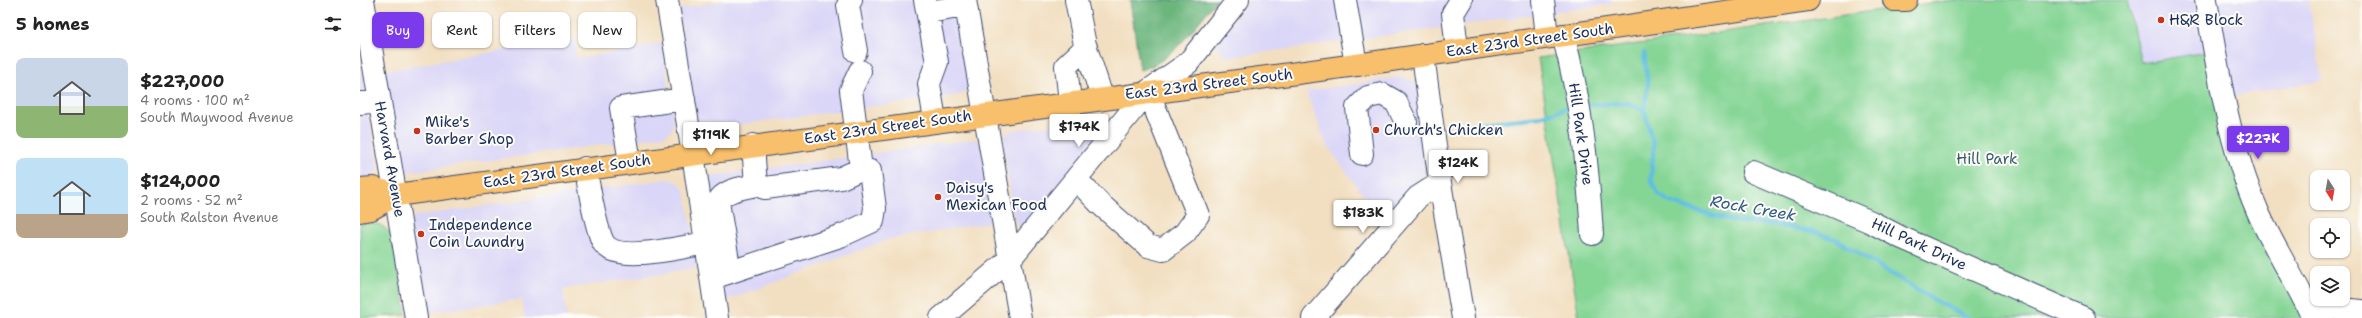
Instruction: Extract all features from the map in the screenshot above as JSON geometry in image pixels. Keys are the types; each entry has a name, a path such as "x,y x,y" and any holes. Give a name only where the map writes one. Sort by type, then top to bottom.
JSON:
{"main road":[{"name":"East 23rd Street South","path":"360,211 371,209 396,195 985,113 1423,55 1808,0"},
{"path":"1894,0 1906,0"},
{"name":"East 23rd Street South","path":"360,189 373,188 396,195"}],"street":[{"name":"Harvard Avenue","path":"363,0 370,102 396,195 416,318"},
{"path":"667,0 693,154 712,218 721,275 718,318"},
{"path":"851,0 848,5 858,61 851,90 861,169"},
{"path":"1076,0 1086,47 1102,98"},
{"path":"941,318 1010,260 1148,91 1188,63 1238,0"},
{"path":"1344,0 1356,64"},
{"path":"1457,50 1454,13 1461,0"},
{"name":"Hill Park Drive","path":"1543,0 1579,106 1592,234"},
{"path":"2206,0 2222,101 2237,152 2258,212 2310,312 2362,311"},
{"path":"935,120 929,84 937,62 927,6 966,3 1020,318"},
{"path":"1070,102 1066,66 1086,47"},
{"path":"1423,55 1440,183 1463,318"},
{"path":"1076,179 1099,203 1148,246 1163,250 1185,233 1198,215 1148,91"},
{"path":"1346,101 1382,94 1396,102 1406,122"},
{"path":"1362,154 1357,108 1368,97"},
{"path":"630,162 621,108 684,100"},
{"path":"753,146 756,185"},
{"path":"585,168 602,242 615,252 632,254 706,243"},
{"path":"861,169 870,171 875,208 873,221 843,235 721,275 706,243 712,218 721,196 756,185 765,188 841,178 861,169"},
{"name":"Hill Park Drive","path":"1753,172 1871,222 1900,237 2084,318"},
{"path":"1313,318 1418,197 1440,183"}],"shaded area":[{"path":"728,0 958,0 973,81 968,89 960,95 705,129 698,125 678,9"},
{"path":"1249,0 1612,0 1613,4 1230,57 1225,56 1218,47 1218,41"},
{"path":"2127,0 2194,0 2207,52 2141,63"},
{"path":"2212,0 2309,0 2322,81 2230,96"},
{"path":"574,38 577,59 662,43 674,121 671,131 664,136 407,172 400,168 378,72 516,48 570,48 570,39"},
{"path":"360,61 378,168 376,174 360,180"},
{"path":"1402,77 1413,81 1419,90 1430,166 1423,176 1382,221 1326,144 1306,91"},
{"path":"1086,120 1097,123 1100,132 1027,224 1019,226 1014,219 1003,140 1006,133 1014,130"},
{"path":"975,139 982,144 994,222 890,239 722,302 704,185 708,177"},
{"path":"668,179 679,183 685,191 699,268 563,289 567,318 525,318 522,299 423,313 409,221 415,216"}],"green space":[{"path":"1130,0 1217,0 1192,31 1173,51 1152,66 1140,70"},
{"name":"Hill Park","path":"1952,0 2127,0 2141,63 2207,52 2304,318 1579,318 1538,58"},
{"path":"360,224 377,224 383,227 393,238 406,315 360,318"}],"waterway":[{"name":"Rock Creek","path":"1644,53 1648,85 1644,110 1654,146 1651,179 1658,194 1670,202 1718,217 1740,222 1766,223 1815,232 1835,239 1931,298 1968,318"},
{"path":"1584,105 1626,103 1644,110"},
{"path":"1465,125 1539,117 1573,106"}],"place":[{"name":"H&R Block","path":"2161,20"},
{"name":"Church's Chicken","path":"1376,130"},
{"name":"Mike's Barber Shop","path":"417,131"},
{"name":"Daisy's Mexican Food","path":"938,197"},
{"name":"Independence Coin Laundry","path":"421,234"}]}
